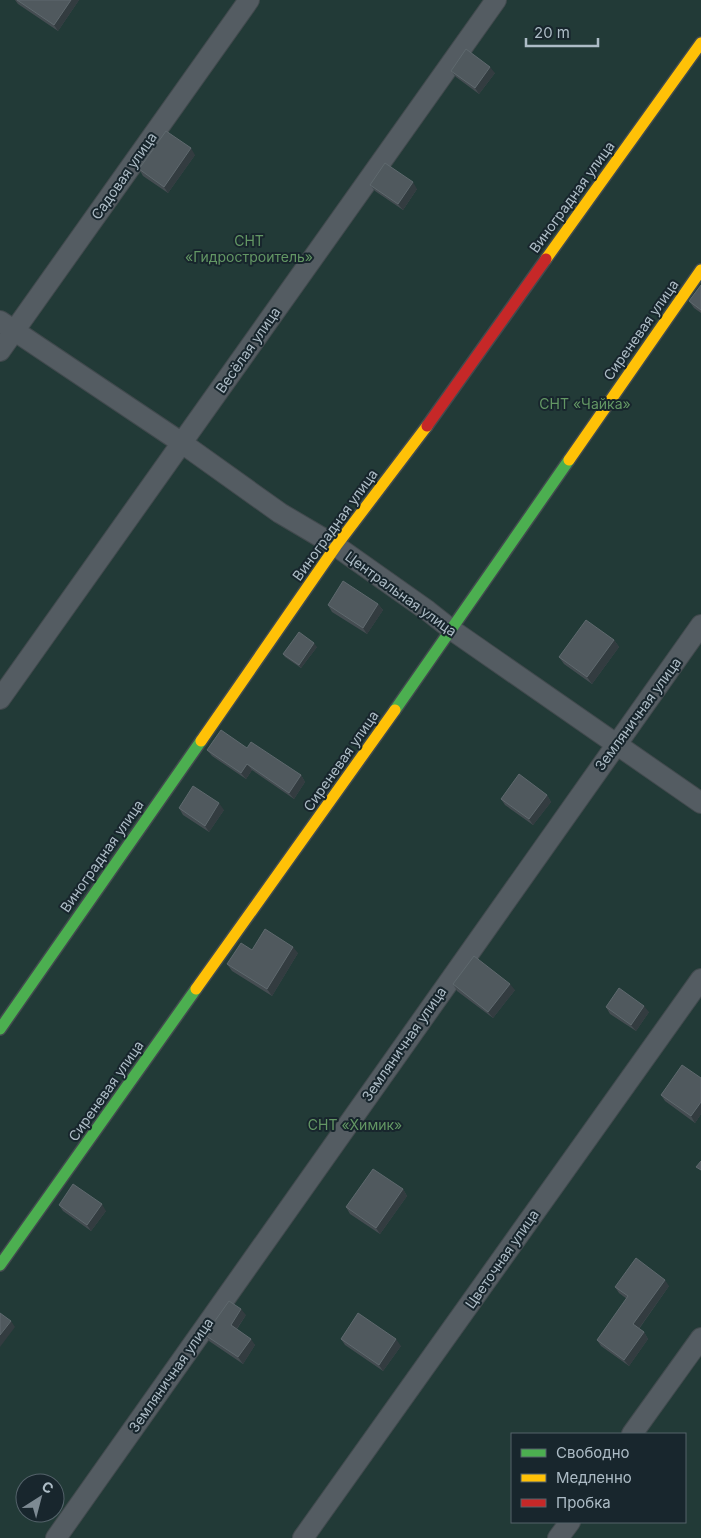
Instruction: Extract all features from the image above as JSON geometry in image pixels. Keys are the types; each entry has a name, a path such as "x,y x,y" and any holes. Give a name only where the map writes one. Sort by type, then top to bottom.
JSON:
{"street":[{"name":"Садовая улица","path":"0,351 7,326 248,0"},
{"name":"Весёлая улица","path":"0,699 496,0"},
{"name":"Виноградная улица","path":"0,1029 336,546 417,439 701,43"},
{"name":"Сиреневая улица","path":"0,1265 452,630 701,270"},
{"name":"Центральная улица","path":"7,326 182,443 280,513 336,546 452,630 701,802"},
{"name":"Земляничная улица","path":"56,1538 701,625"},
{"name":"Цветочная улица","path":"303,1538 701,980"},
{"path":"633,1433 701,1338"},
{"path":"558,1538 569,1523"}],"green space":[{"path":"0,0 701,0 701,1538 0,1538"}],"building":[{"path":"17,0 71,0 54,25"},
{"path":"466,49 490,67 475,88 451,71"},
{"path":"166,131 191,148 164,187 139,169"},
{"path":"385,163 413,182 398,204 370,185"},
{"path":"701,285 701,310 689,301"},
{"path":"343,581 378,604 363,628 328,605"},
{"path":"586,620 614,640 587,677 559,657"},
{"path":"299,632 314,643 299,665 283,654"},
{"path":"221,730 247,748 251,742 301,775 289,793 247,764 241,773 207,750"},
{"path":"519,774 547,795 529,819 501,799"},
{"path":"193,786 219,803 205,826 179,808"},
{"path":"265,929 293,947 267,989 227,964 241,943 252,950"},
{"path":"474,956 510,984 488,1012 453,984"},
{"path":"619,988 644,1006 631,1025 606,1007"},
{"path":"682,1065 701,1078 701,1102 691,1116 661,1095"},
{"path":"701,1161 701,1170 696,1167"},
{"path":"373,1169 403,1189 376,1228 346,1207"},
{"path":"73,1184 102,1204 87,1225 59,1205"},
{"path":"636,1258 665,1280 633,1324 644,1332 624,1360 597,1340 628,1296 615,1287"},
{"path":"229,1301 241,1309 231,1325 251,1339 238,1357 205,1335"},
{"path":"0,1313 11,1321 0,1335"},
{"path":"358,1313 396,1339 379,1365 341,1339"}],"traffic: fast":[{"path":"395,710 569,460"},
{"path":"0,1029 201,741"},
{"path":"0,1265 196,989"}],"traffic: slow":[{"path":"546,259 701,43"},
{"path":"569,460 701,270"},
{"path":"201,741 336,546 427,426"},
{"path":"196,989 395,710"}],"traffic: jam":[{"path":"427,426 546,259"}],"park label":[{"name":"СНТ «Гидростроитель»","path":"249,250"},
{"name":"СНТ «Чайка»","path":"585,404"},
{"name":"СНТ «Химик»","path":"355,1125"}]}
